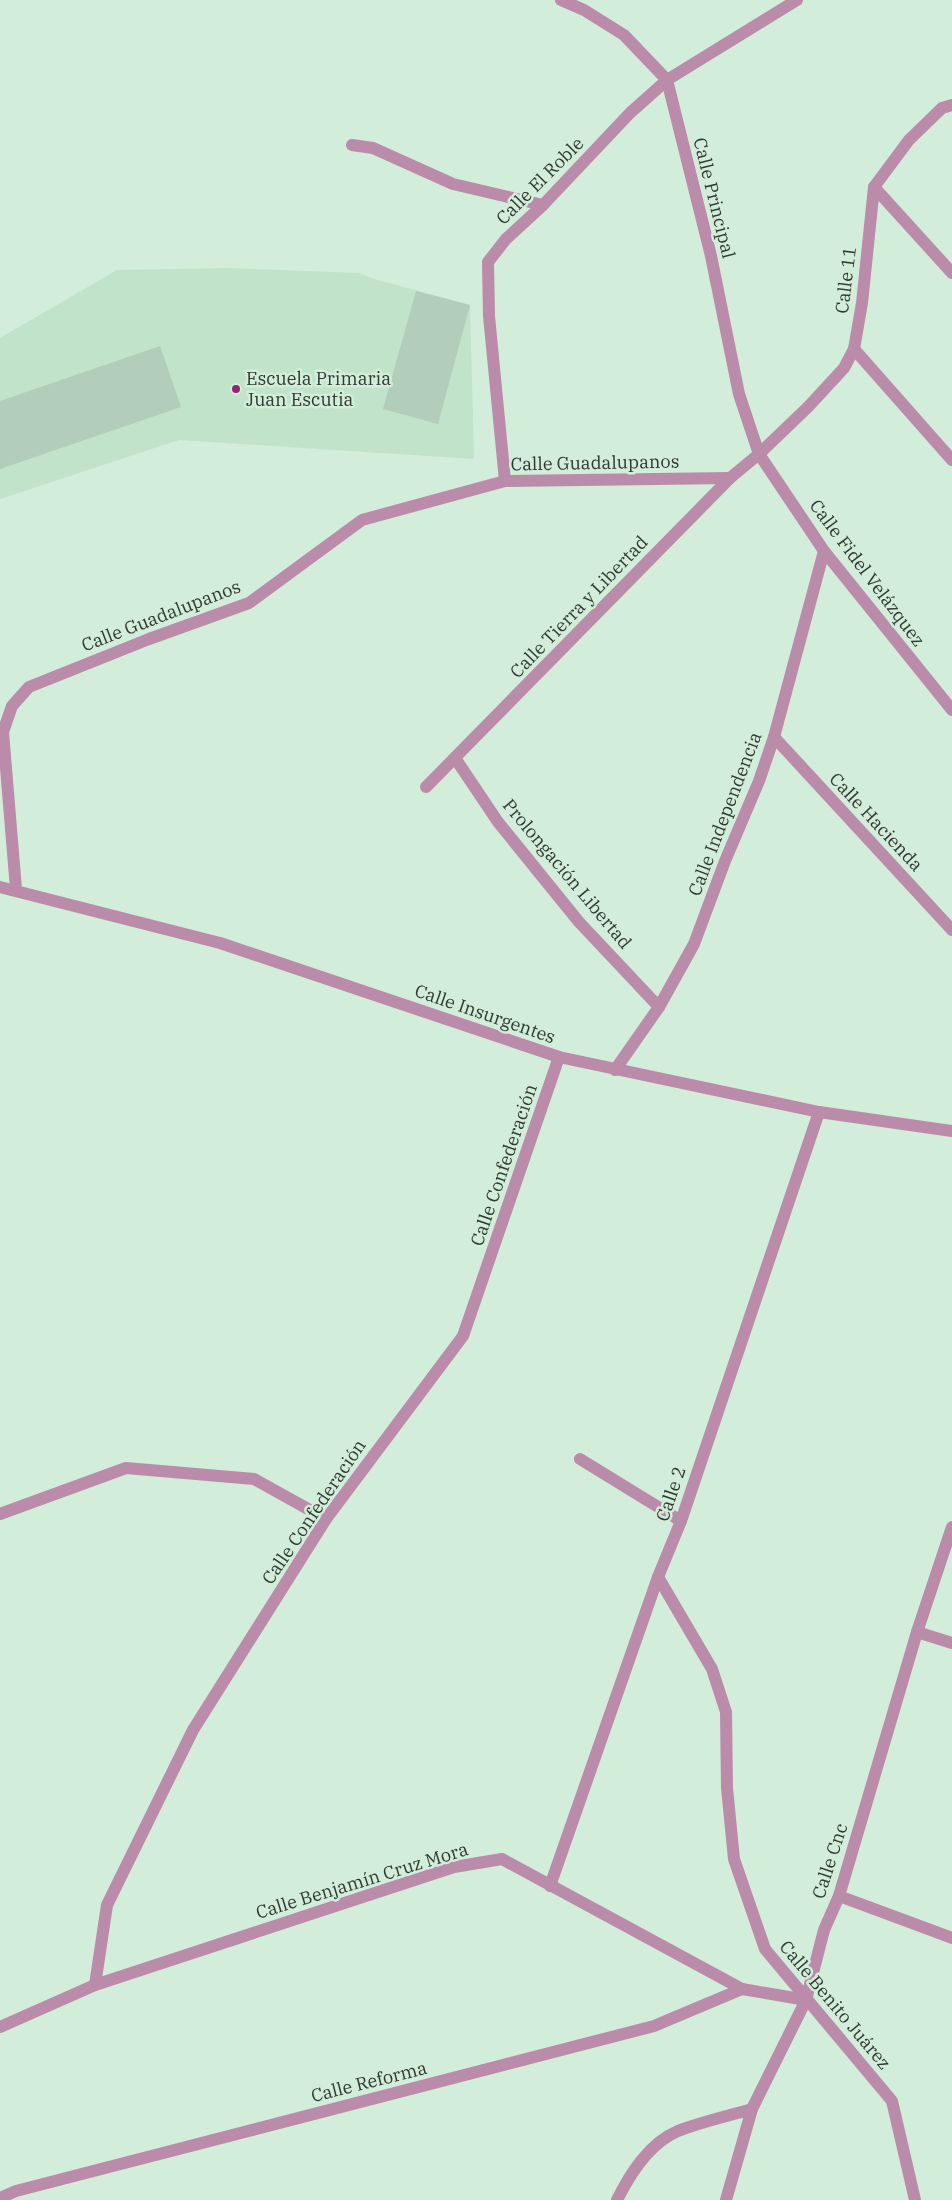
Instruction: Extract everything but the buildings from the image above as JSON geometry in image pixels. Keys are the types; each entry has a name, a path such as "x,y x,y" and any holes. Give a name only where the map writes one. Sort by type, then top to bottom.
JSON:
{"street":[{"name":"Calle Principal","path":"561,0 584,10 624,35 667,80 711,256 739,394 759,454"},
{"name":"Calle El Roble","path":"506,481 489,316 488,262 506,239 544,205 630,114 667,80 797,0"},
{"path":"952,105 942,108 909,140 874,187 952,273"},
{"path":"352,145 372,148 453,184 544,205"},
{"name":"Calle 11","path":"759,454 844,368 854,349 862,304 874,187"},
{"path":"854,349 952,460"},
{"name":"Calle Tierra y Libertad","path":"426,786 730,478 759,454"},
{"name":"Calle Fidel Velázquez","path":"759,454 824,552 952,710"},
{"name":"Calle Guadalupanos","path":"16,889 3,732 12,706 29,687 149,639 249,603 362,520 506,481 730,478"},
{"name":"Calle Independencia","path":"614,1070 659,1007 694,944 725,861 759,781 774,737 824,552"},
{"name":"Calle Hacienda","path":"774,737 952,930"},
{"name":"Prolongación Libertad","path":"455,758 498,822 573,914 659,1007"},
{"name":"Calle Insurgentes","path":"0,887 16,889 220,943 559,1057 819,1112 952,1131"},
{"name":"Calle Confederación","path":"95,1985 107,1905 194,1730 326,1519 463,1336 559,1057"},
{"name":"Calle 2","path":"550,1886 658,1577 681,1521 819,1112"},
{"path":"580,1459 681,1521"},
{"path":"0,1514 126,1468 254,1479 326,1519"},
{"name":"Calle Cnc","path":"726,2200 752,2109 806,2000 824,1930 839,1896 917,1632 952,1527"},
{"name":"Calle Benito Juárez","path":"658,1577 712,1669 726,1712 727,1788 734,1859 765,1949 892,2101 915,2200"},
{"path":"917,1632 952,1643"},
{"name":"Calle Benjamín Cruz Mora","path":"0,2027 95,1985 454,1867 502,1859 742,1989 806,2000"},
{"path":"839,1896 952,1938"},
{"name":"Calle Reforma","path":"0,2198 16,2191 654,2026 742,1989"},
{"path":"617,2200 629,2177 650,2151 676,2132 752,2109"}],"shaded area":[{"name":"Escuela Primaria Juan Escutia","path":"230,268 359,273 470,305 474,459 179,440 0,499 0,338 117,270"}],"place":[{"name":"Escuela Primaria Juan Escutia","path":"236,389"}]}
